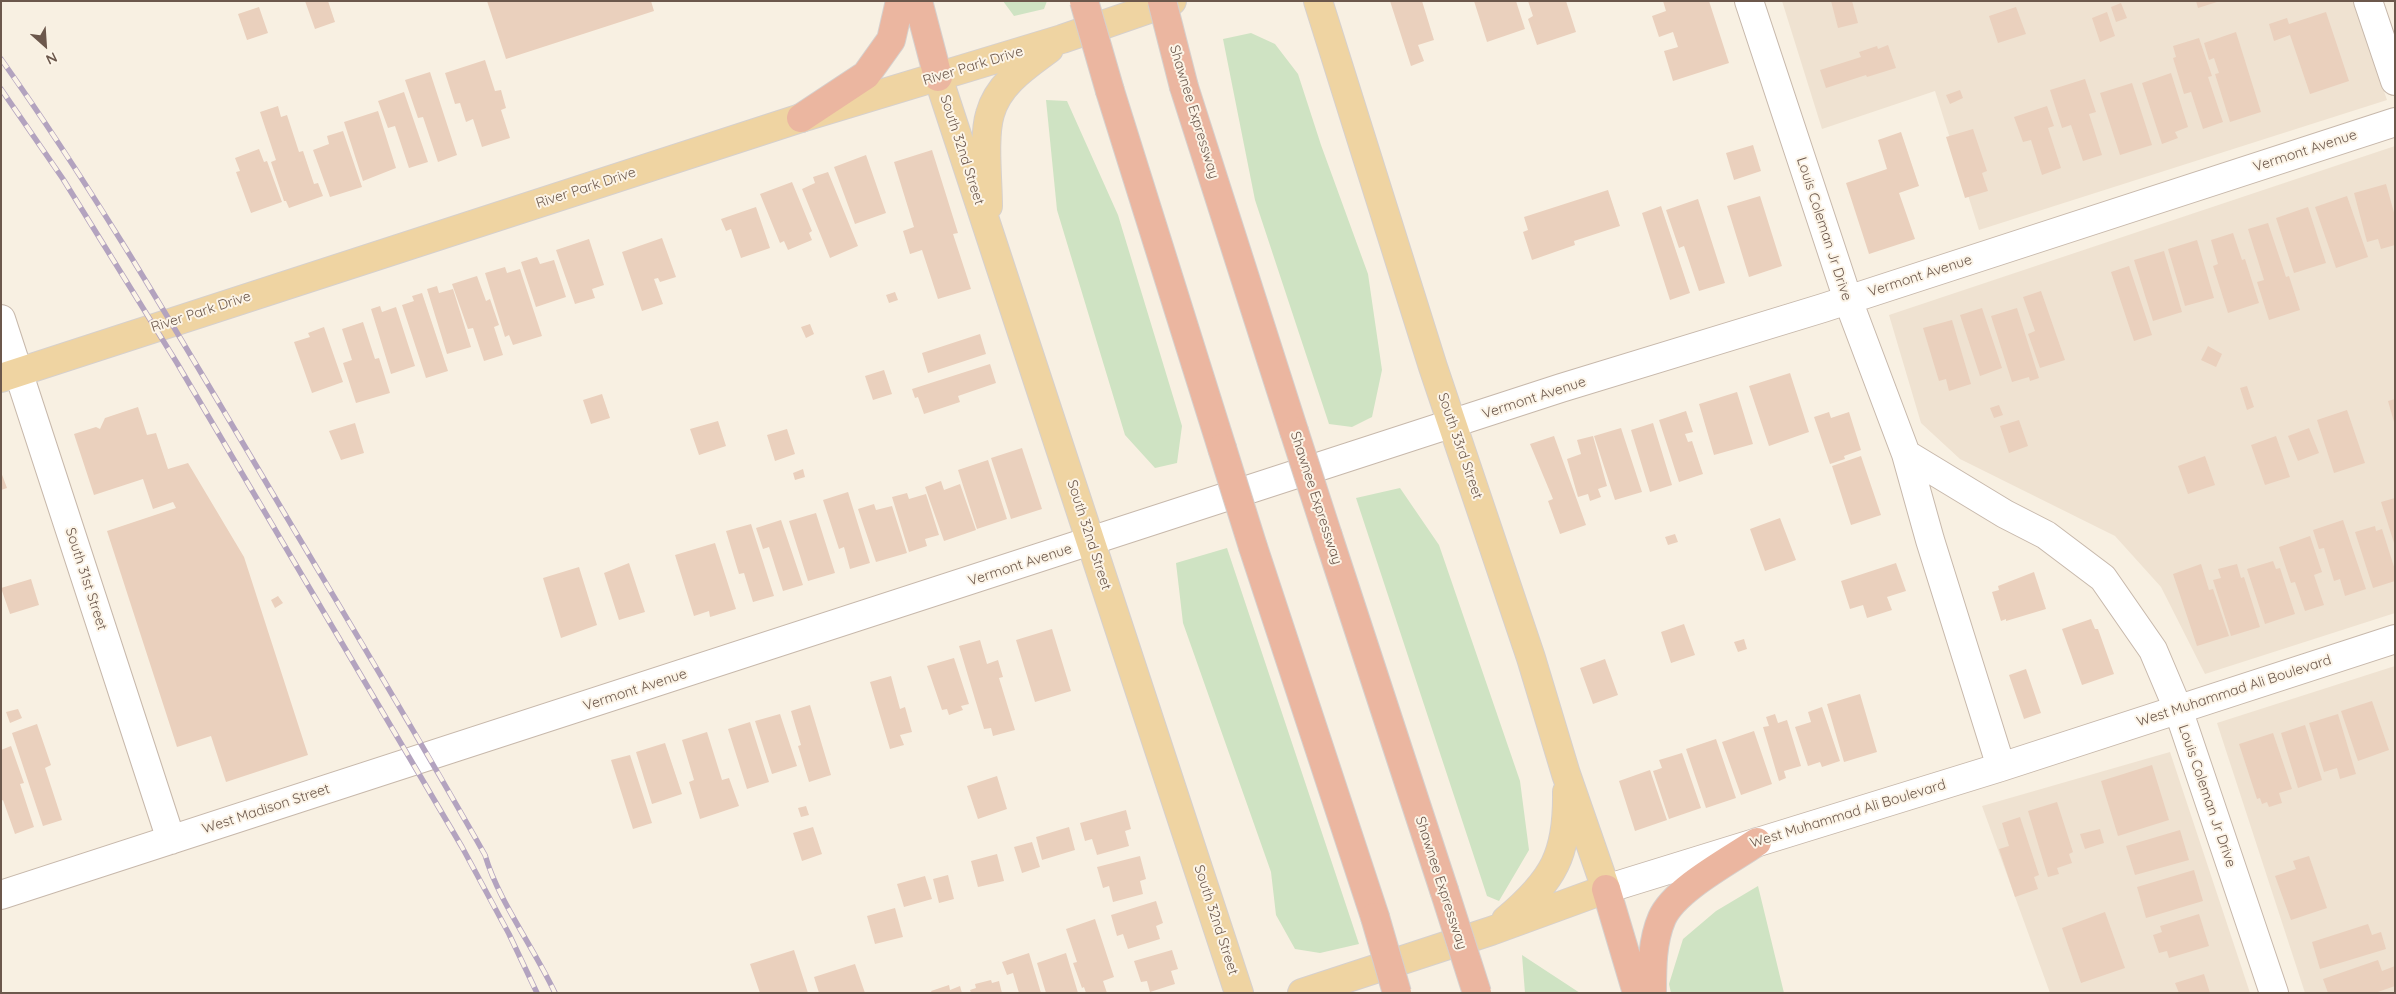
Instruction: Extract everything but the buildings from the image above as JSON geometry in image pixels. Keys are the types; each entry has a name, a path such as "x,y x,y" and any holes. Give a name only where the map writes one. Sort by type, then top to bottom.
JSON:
{"highway":[{"path":"801,118 866,75 891,40 900,1"},
{"path":"918,1 938,77"},
{"path":"1084,1 1110,92 1253,547 1375,917 1398,993"},
{"name":"Shawnee Expressway","path":"1162,1 1184,87 1477,993"},
{"path":"1652,993 1652,960 1663,917 1682,892 1758,842"},
{"path":"1606,889 1637,993"}],"main road":[{"name":"River Park Drive","path":"10,375 801,118 1062,39 1172,1"},
{"name":"South 33rd Street","path":"1318,1 1433,367 1531,658 1566,774 1606,889"},
{"path":"988,230 988,128 990,113 997,97 1008,83 1023,68 1062,39"},
{"name":"South 32nd Street","path":"938,77 1239,993"},
{"path":"1491,932 1527,903 1545,881 1561,854 1567,820 1566,774"},
{"name":"West Muhammad Ali Boulevard","path":"1302,993 1491,932 1606,889"}],"street":[{"name":"Louis Coleman Jr Drive","path":"1749,1 1848,300 1906,454 1930,540 2001,767"},
{"path":"2368,1 2395,81"},
{"name":"Vermont Avenue","path":"530,723 1454,425 1561,388 1848,300 2395,122"},
{"name":"South 31st Street","path":"1,319 10,375 171,840"},
{"name":"Louis Coleman Jr Drive","path":"1906,454 2005,514 2046,535 2103,578 2153,650 2178,709 2274,993"},
{"name":"West Muhammad Ali Boulevard","path":"1606,889 2001,767 2395,638"},
{"name":"West Madison Street","path":"1,895 530,723"}],"shaded area":[{"path":"1782,1 2353,1 2387,100 1979,230 1935,91 1822,129"},
{"path":"2395,146 2395,613 2205,674 2161,587 2115,536 1960,459 1921,423 1889,315"},
{"path":"2395,666 2395,993 2305,993 2217,723"},
{"path":"2170,752 2250,993 2050,993 1982,806"}],"green space":[{"path":"1003,1 1047,1 1044,9 1014,16"},
{"path":"1251,33 1275,44 1298,74 1321,145 1368,274 1382,370 1372,417 1352,427 1329,424 1255,200 1223,39"},
{"path":"1046,100 1067,101 1118,215 1182,426 1177,463 1155,468 1125,435 1057,210"},
{"path":"1400,488 1439,545 1520,781 1529,850 1499,901 1487,896 1356,498"},
{"path":"1227,548 1359,944 1320,953 1295,949 1276,915 1271,872 1183,623 1176,563"},
{"path":"1758,886 1784,993 1671,993 1669,984 1683,939 1716,911"},
{"path":"1522,955 1580,993 1525,993"}],"railway":[{"path":"1,59 69,159 133,260 372,660 485,855 507,907 555,993"},
{"path":"1,89 63,179 177,363 462,847 509,934 537,993"}]}
